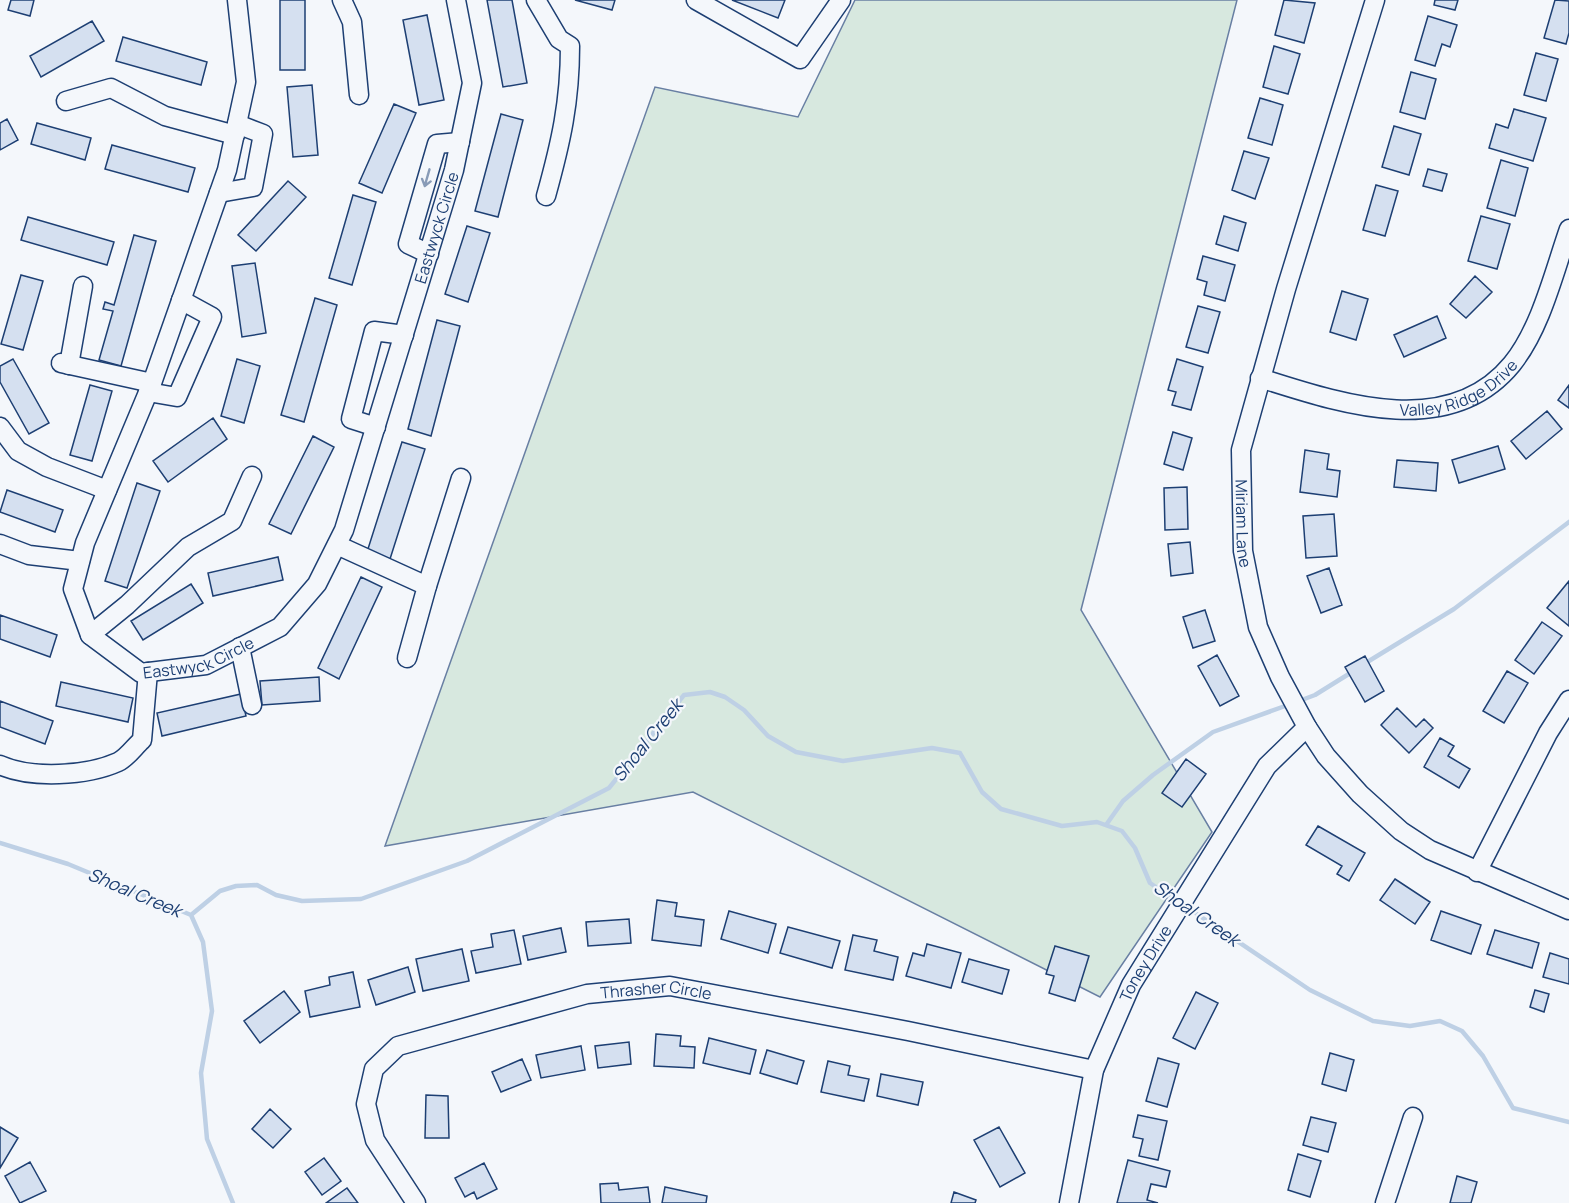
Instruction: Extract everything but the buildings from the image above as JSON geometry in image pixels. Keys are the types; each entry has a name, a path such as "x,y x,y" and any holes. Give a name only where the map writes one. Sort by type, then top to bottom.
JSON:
{"street":[{"path":"237,0 246,82 236,130 219,193 150,387 85,543 73,589 90,635 127,605 188,547 232,521 252,477"},
{"path":"342,0 352,22 359,96"},
{"name":"Eastwyck Circle","path":"90,635 141,673 206,665 280,627 317,584 344,530 429,254 408,244 437,144 460,142 472,83 456,0"},
{"path":"536,0 559,39 570,46 568,103 562,137 546,196"},
{"path":"696,0 800,59 841,0"},
{"name":"Miriam Lane","path":"1375,0 1260,378 1241,450 1243,551 1258,627 1280,677 1307,727 1326,756 1360,794 1401,831 1430,850 1569,910"},
{"path":"66,101 111,88 165,116 263,134 253,187 219,193"},
{"name":"Valley Ridge Drive","path":"1260,378 1365,408 1400,409 1468,400 1513,363 1539,316 1569,229"},
{"path":"83,286 65,364 150,387 177,398 212,317 181,300"},
{"path":"376,427 351,419 374,331 404,334"},
{"path":"0,427 18,451 47,467 107,490"},
{"path":"407,658 461,478"},
{"path":"0,544 29,555 80,561"},
{"path":"337,545 427,586"},
{"path":"240,647 252,705"},
{"path":"0,765 13,770 64,775 119,761 142,740 148,672"},
{"path":"1477,872 1548,733 1569,700"},
{"name":"Toney Drive","path":"1069,1203 1094,1070 1131,985 1267,766 1307,727"},
{"name":"Thrasher Circle","path":"416,1203 375,1140 366,1104 374,1069 399,1046 587,994 670,986 908,1030 1094,1070"},
{"path":"1385,1203 1413,1117"}],"shaded area":[{"path":"855,0 1237,0 1081,610 1212,832 1100,997 693,792 385,846 655,87 798,117"}],"waterway":[{"path":"1364,664 1454,609 1569,522"},
{"path":"1299,701 1315,695 1352,672"},
{"name":"Shoal Creek","path":"191,915 220,891 236,886 257,885 276,895 302,901 361,899 467,861 609,788 684,695 710,692 725,697 744,710 768,736 796,752 843,761 932,748 960,753 982,792 1001,809 1062,826 1097,822 1122,831 1135,848 1150,883 1178,902"},
{"path":"1106,825 1123,801 1153,775 1213,732 1288,705"},
{"name":"Shoal Creek","path":"0,843 68,864 191,915"},
{"name":"Shoal Creek","path":"1185,906 1310,990 1373,1021 1410,1026 1440,1021 1462,1031 1483,1056 1513,1108 1569,1122"},
{"path":"191,915 203,942 212,1011 201,1073 207,1139 233,1203"}]}
